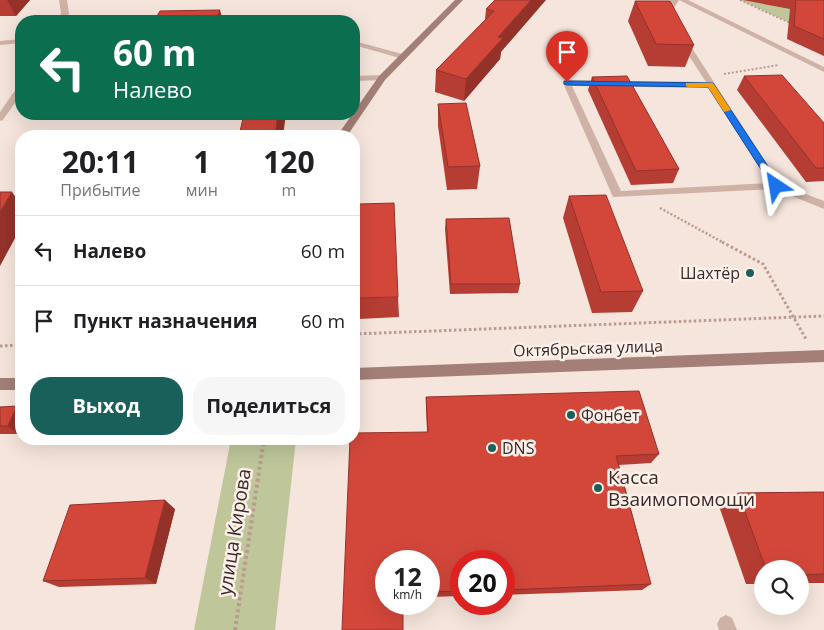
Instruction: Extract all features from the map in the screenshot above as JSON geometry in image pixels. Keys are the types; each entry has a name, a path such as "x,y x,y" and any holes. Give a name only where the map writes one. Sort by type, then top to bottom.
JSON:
{"main road":[{"path":"360,110 382,78 459,0"},
{"name":"Октябрьская улица","path":"360,374 824,356"},
{"path":"0,384 15,384"}],"street":[{"path":"63,0 64,15"},
{"path":"675,0 667,14 776,186"},
{"path":"682,0 824,70"},
{"path":"0,43 15,42"},
{"path":"360,45 403,57"},
{"path":"360,79 382,78"},
{"path":"708,81 567,82 617,195 776,186 824,205"},
{"path":"0,118 15,97"}],"path":[{"path":"740,0 799,27"},
{"path":"708,81 805,61"},
{"path":"636,194 763,264 793,317"},
{"path":"360,334 824,316"},
{"path":"0,346 15,345"},
{"name":"улица Кирова","path":"235,630 263,445"}],"green space":[{"path":"740,0 784,0 824,38"},
{"path":"230,445 295,445 275,630 194,630"}],"building":[{"path":"495,0 531,0 498,37 503,38 466,79 436,70 494,11 486,9"},
{"path":"796,0 824,0 824,39 794,26"},
{"path":"635,1 670,1 694,45 656,44"},
{"path":"220,10 218,15 158,15 160,11"},
{"path":"782,75 824,123 824,168 816,168 744,76"},
{"path":"627,76 679,169 636,171 592,77"},
{"path":"466,103 480,166 448,167 438,104"},
{"path":"243,120 277,120 276,130 240,130"},
{"path":"0,192 12,192 0,212"},
{"path":"606,195 643,291 601,292 569,196"},
{"path":"394,203 398,297 360,298 360,204"},
{"path":"509,218 520,284 451,284 446,219"},
{"path":"639,391 659,454 616,456 651,584 515,590 515,550 450,550 450,591 440,592 440,550 375,550 375,615 403,615 403,630 342,630 350,445 360,445 360,433 428,432 426,397"},
{"path":"15,406 8,426 0,426 0,407"},
{"path":"824,492 824,574 809,575 809,560 763,560 738,493"},
{"path":"165,500 145,578 43,581 70,505"}],"slow traffic":[{"path":"688,84 711,85 727,110"}],"place":[{"name":"Шахтёр","path":"750,273"},
{"name":"Фонбет","path":"571,415"},
{"name":"DNS","path":"492,448"},
{"name":"Касса Взаимопомощи","path":"598,488"}],"route":[{"path":"567,82 711,85 776,186"}]}
